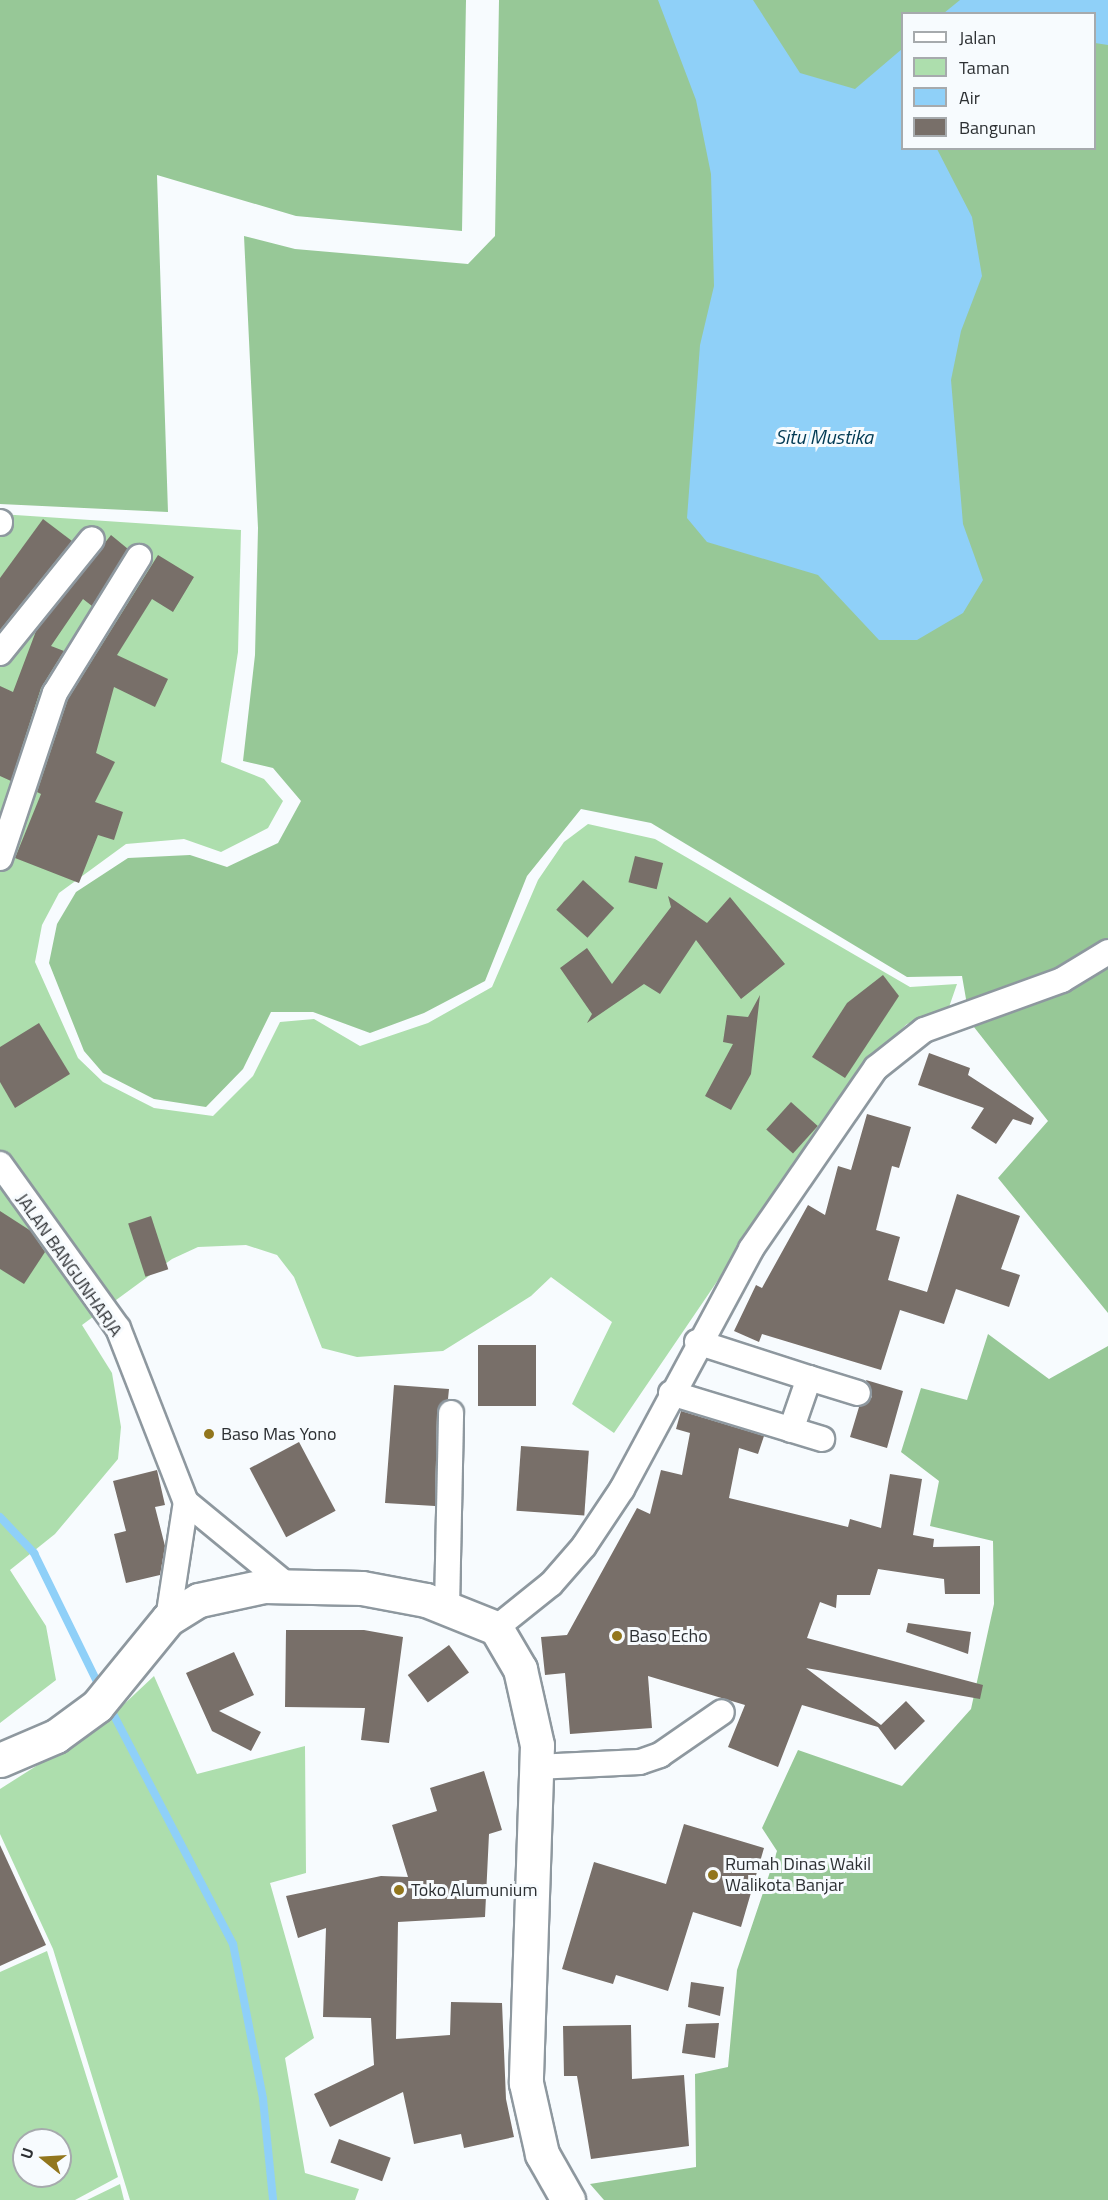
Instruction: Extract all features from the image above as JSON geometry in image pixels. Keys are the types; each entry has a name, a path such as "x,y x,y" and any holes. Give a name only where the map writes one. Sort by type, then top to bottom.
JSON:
{"highway":[{"path":"0,1760 56,1736 96,1706 130,1668 168,1619 199,1600 287,1585 362,1588 447,1608 496,1628 520,1669 531,1702 536,1767 526,2083 542,2154 568,2200"}],"street":[{"path":"0,653 92,539"},
{"path":"0,858 9,807 55,693 139,557"},
{"path":"496,1628 551,1584 584,1546 622,1489 697,1342 751,1248 876,1068 924,1030 1062,980 1108,952"},
{"name":"JALAN BANGUNHARJA","path":"0,1164 118,1328 186,1502"},
{"path":"697,1342 858,1393"},
{"path":"790,1430 809,1378"},
{"path":"671,1394 822,1439"},
{"path":"447,1608 451,1413"},
{"path":"186,1502 287,1585"},
{"path":"168,1619 186,1502"},
{"path":"536,1767 640,1762 660,1755 722,1712"}],"green space":[{"path":"0,0 466,0 462,231 296,216 157,175 168,512 0,504"},
{"path":"499,0 1108,0 1108,1313 998,1178 1048,1121 970,1022 962,976 907,977 651,823 581,809 527,876 485,981 424,1013 370,1033 313,1012 271,1012 243,1069 206,1107 154,1099 103,1073 84,1051 49,963 57,924 76,892 128,858 190,855 227,867 278,843 301,801 273,768 243,761 255,655 258,528 244,236 295,249 468,264 495,236"},
{"path":"0,514 241,530 238,652 221,762 264,779 283,801 268,828 221,852 184,839 126,844 59,893 42,925 35,962 78,1058 103,1082 154,1108 213,1116 253,1076 280,1022 314,1019 360,1046 428,1023 492,987 538,880 564,842 588,824 655,839 910,987 957,984 948,1010 907,1024 867,1061 614,1433 572,1404 612,1322 551,1277 531,1296 443,1351 357,1357 322,1348 294,1277 277,1255 246,1245 198,1247 172,1259 82,1325 112,1373 121,1427 118,1459 55,1534 10,1570 46,1626 56,1680 0,1723"},
{"path":"988,1334 1049,1379 1108,1346 1108,2200 604,2200 590,2184 696,2167 695,2074 728,2067 737,1970 777,1851 762,1828 798,1750 902,1786 971,1709 994,1604 993,1541 930,1526 939,1481 901,1452 921,1388 967,1400"},
{"path":"154,1676 197,1774 305,1746 306,1873 270,1883 314,2038 285,2058 305,2173 359,2189 355,2200 130,2200 53,1949 0,1834 0,1789 104,1723"},
{"path":"47,1951 118,2177 75,2200 0,2200 0,1972"},
{"path":"120,2184 124,2200 87,2200"}],"water":[{"name":"Situ Mustika","path":"658,0 753,0 800,73 855,89 901,50 901,150 938,150 972,217 982,276 961,331 951,380 963,524 983,580 963,613 917,640 879,640 818,575 707,542 687,518 700,345 714,286 711,174 696,100"},
{"path":"960,0 1108,0 1108,45 1096,43 1096,12 945,12"}],"building":[{"path":"43,519 72,541 0,630 0,578"},
{"path":"111,535 128,549 92,606 83,599 51,646 64,651 41,688 11,781 0,776 0,686 13,692 36,631"},
{"path":"158,555 194,577 173,612 152,599 117,655 168,679 155,707 114,687 96,753 115,762 95,802 123,812 114,840 98,835 79,883 15,858 41,794 37,792 68,699"},
{"path":"635,856 663,863 657,889 628,882"},
{"path":"583,880 614,908 587,938 556,910"},
{"path":"668,896 707,923 730,897 785,964 741,999 696,940 660,994 644,984 587,1023 592,1014 560,968 587,948 612,984 671,907"},
{"path":"883,975 899,996 845,1078 812,1057 847,1003"},
{"path":"760,995 751,1074 731,1110 705,1096 733,1044 723,1042 727,1015 748,1017"},
{"path":"39,1023 70,1074 15,1108 0,1082 0,1047"},
{"path":"929,1053 970,1068 968,1075 1034,1118 1031,1125 1013,1119 996,1144 971,1128 984,1108 918,1085"},
{"path":"791,1102 818,1126 793,1154 766,1129"},
{"path":"867,1114 911,1127 899,1168 892,1166 876,1230 900,1237 888,1280 927,1292 957,1194 1020,1216 1001,1269 1020,1275 1009,1307 956,1289 944,1324 900,1310 881,1370 762,1334 759,1342 734,1331 756,1285 762,1288 808,1205 825,1215 838,1166 851,1170"},
{"path":"0,1211 31,1231 45,1252 24,1284 0,1269"},
{"path":"151,1216 168,1269 145,1277 128,1223"},
{"path":"478,1345 536,1345 536,1406 478,1406"},
{"path":"866,1380 903,1391 887,1448 850,1437 859,1407 872,1397"},
{"path":"394,1385 449,1389 448,1399 437,1413 435,1506 385,1503"},
{"path":"681,1411 764,1436 758,1454 739,1448 729,1498 848,1527 850,1519 881,1528 890,1474 922,1479 913,1535 934,1539 933,1547 980,1546 980,1594 945,1594 944,1579 878,1569 870,1595 837,1595 836,1608 820,1602 807,1638 983,1685 980,1699 806,1668 881,1725 906,1701 925,1721 895,1750 878,1727 802,1705 778,1767 728,1747 745,1705 648,1676 652,1728 570,1734 565,1673 545,1675 541,1637 567,1635 637,1508 650,1514 661,1470 682,1475 690,1433 676,1429"},
{"path":"299,1442 336,1511 286,1537 250,1468"},
{"path":"521,1446 589,1451 584,1516 516,1511"},
{"path":"157,1470 165,1505 155,1507 165,1546 160,1575 126,1583 114,1534 126,1531 113,1481"},
{"path":"908,1623 971,1632 968,1654 906,1632"},
{"path":"286,1630 364,1630 403,1637 389,1743 361,1740 365,1708 285,1707"},
{"path":"449,1645 469,1673 428,1702 408,1675"},
{"path":"234,1652 254,1695 219,1711 261,1732 251,1751 212,1731 186,1673"},
{"path":"484,1771 502,1830 489,1834 485,1917 398,1922 396,2039 450,2035 451,2002 502,2003 506,2099 514,2137 464,2148 461,2134 414,2144 403,2092 330,2127 314,2094 374,2065 371,2018 323,2017 326,1928 298,1938 286,1896 381,1876 408,1877 392,1825 437,1811 430,1788"},
{"path":"684,1824 764,1848 741,1927 693,1912 668,1991 616,1975 613,1984 562,1969 594,1862 666,1884"},
{"path":"0,1845 46,1945 0,1966"},
{"path":"691,1982 724,1987 720,2016 688,2007"},
{"path":"719,2023 715,2058 682,2053 686,2024"},
{"path":"631,2025 632,2079 684,2075 689,2146 591,2159 577,2076 564,2076 563,2026"},
{"path":"339,2139 391,2158 382,2181 330,2162"}],"waterway":[{"path":"0,1517 34,1553 100,1688"},
{"path":"108,1704 233,1944 263,2099 273,2200"}],"place":[{"name":"Baso Mas Yono","path":"209,1434"},
{"name":"Baso Echo","path":"617,1636"},
{"name":"Rumah Dinas Wakil Walikota Banjar","path":"713,1875"},
{"name":"Toko Alumunium","path":"399,1890"}]}
